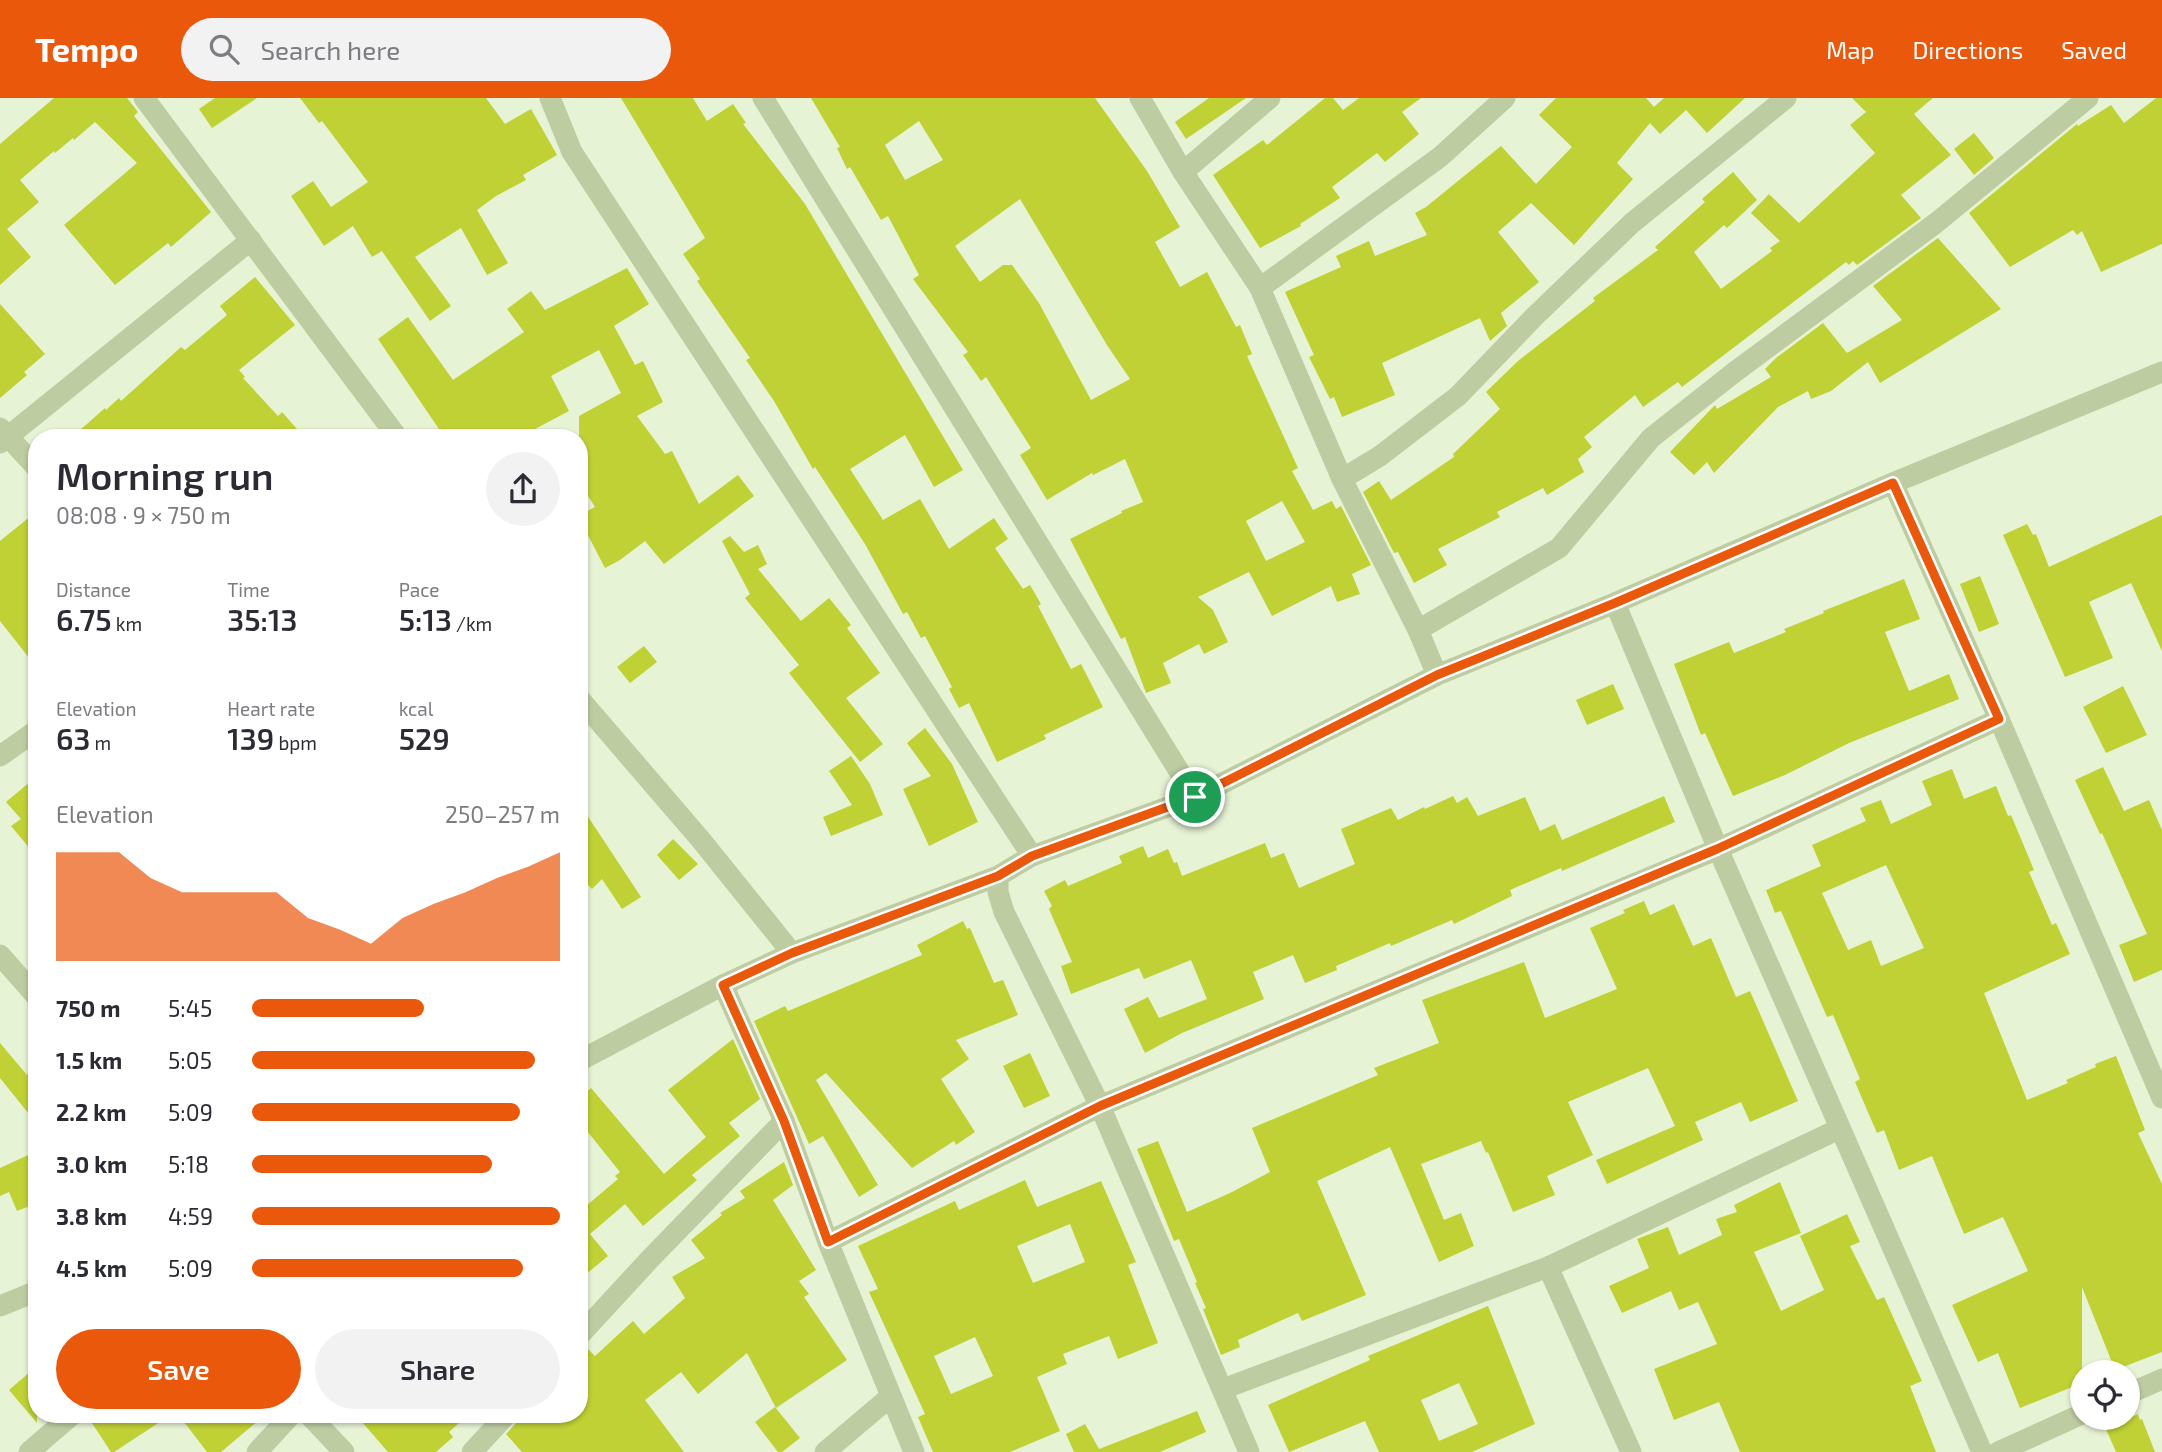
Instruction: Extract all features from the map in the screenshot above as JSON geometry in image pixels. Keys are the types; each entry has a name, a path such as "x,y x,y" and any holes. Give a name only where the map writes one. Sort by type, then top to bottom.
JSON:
{"street":[{"path":"144,98 391,429"},
{"path":"550,98 572,152 1032,856"},
{"path":"763,98 1195,797"},
{"path":"1140,98 1183,172 1260,288 1342,479 1418,630 1437,675"},
{"path":"1183,172 1270,98"},
{"path":"1260,288 1440,157 1505,98"},
{"path":"1342,479 1380,457 1458,396 1535,316 1632,223 1786,98"},
{"path":"1418,630 1559,548 1651,438 1936,223 2088,98"},
{"path":"28,460 2,436 251,240"},
{"path":"588,1055 723,985 792,953 998,876 1032,856 1195,797 1437,675 1615,603 1893,483 2162,372"},
{"path":"1893,483 1999,719 2162,1098"},
{"path":"1615,603 1717,849 1982,1452"},
{"path":"588,708 701,840 792,953"},
{"path":"828,1242 1100,1106 1717,849 1999,719"},
{"path":"0,756 28,736"},
{"path":"998,876 998,892 1004,912 1100,1106 1249,1452"},
{"path":"0,956 28,988"},
{"path":"723,985 784,1121 828,1242 914,1452"},
{"path":"588,1326 784,1121"},
{"path":"1223,1389 1548,1267 1839,1129"},
{"path":"1548,1267 1631,1452"},
{"path":"0,1306 28,1295"},
{"path":"2140,1389 2162,1379"},
{"path":"825,1452 890,1397"},
{"path":"1998,1452 2070,1419"},
{"path":"29,1452 63,1423"},
{"path":"257,1452 284,1423"},
{"path":"317,1423 344,1452"},
{"path":"472,1452 499,1423"}],"building":[{"path":"54,98 127,98 138,112 134,116 211,212 171,247 168,243 115,285 64,225 137,163 95,122 74,140 73,138 55,153 54,151 20,180 39,202 7,229 31,257 0,285 0,144"},
{"path":"215,98 257,98 212,128 199,109"},
{"path":"300,98 486,98 505,124 531,109 557,155 523,175 526,180 477,210 508,263 487,275 461,228 415,257 451,306 430,321 382,251 372,257 353,226 324,246 291,196 313,181 331,207 368,182 322,121 319,123"},
{"path":"621,98 693,98 707,121 733,104 746,123 743,124 805,204 963,470 934,487 905,435 850,469 883,520 920,499 949,549 994,518 1008,539 995,548 1023,589 1030,585 1071,669 1081,664 1103,707 1044,735 1046,739 997,762 969,703 959,708 949,689 952,687 925,636 921,638 907,612 903,614 865,544 815,467 813,469 774,401 746,360 750,358 697,281 700,279 683,254 705,238"},
{"path":"811,98 1095,98 1147,171 1180,227 1155,242 1180,287 1207,272 1236,327 1240,325 1252,354 1247,356 1298,468 1292,471 1313,510 1332,501 1336,509 1341,506 1371,565 1352,574 1360,594 1337,602 1331,586 1272,616 1249,572 1198,597 1213,610 1228,642 1204,654 1199,644 1163,663 1171,683 1146,693 1125,637 1121,639 1070,539 1143,502 1125,459 1093,475 1092,473 1047,500 1020,455 1031,448 986,377 981,381 963,355 968,352 913,279 919,275 888,216 881,220 850,167 847,169 837,148 840,147","holes":["919,121 943,160 905,180 885,145","1020,199 1130,379 1091,400 1039,303 1012,265 1003,265 980,282 955,246","1282,501 1305,542 1266,561 1246,521"]},
{"path":"1209,98 1246,98 1186,139 1175,122"},
{"path":"1325,98 1333,98 1343,110 1359,98 1421,98 1402,112 1419,134 1385,162 1377,153 1332,187 1340,198 1300,224 1301,226 1260,248 1213,175 1263,140 1267,145"},
{"path":"1556,98 1646,98 1654,107 1664,98 1745,98 1707,133 1686,110 1660,134 1650,123 1617,163 1633,179 1574,245 1531,203 1498,232 1539,282 1501,313 1507,326 1490,341 1480,318 1382,363 1395,395 1342,417 1334,397 1330,399 1309,357 1314,355 1285,292 1341,267 1336,256 1369,241 1375,256 1427,235 1415,213 1501,146 1536,184 1572,147 1539,115"},
{"path":"1852,98 1933,98 1914,114 1951,155 1901,195 1921,218 1857,265 1853,261 1849,265 1846,262 1682,387 1678,382 1643,407 1635,395 1584,437 1592,447 1578,459 1584,472 1547,495 1543,488 1497,512 1500,517 1438,549 1447,565 1414,583 1398,552 1394,553 1363,492 1379,481 1391,500 1454,457 1453,454 1500,409 1486,392 1518,361 1595,301 1593,298 1658,250 1655,247 1705,202 1702,199 1733,172 1757,200 1727,228 1724,225 1694,252 1721,289 1772,251 1770,248 1780,241 1751,213 1769,194 1799,223 1875,153 1850,125 1866,112"},
{"path":"2156,98 2162,98 2162,244 2101,272 2082,231 2077,235 2073,230 2010,267 1969,213 2077,124 2078,126 2111,105 2124,123"},
{"path":"1974,133 1994,158 1974,175 1954,149"},
{"path":"1938,238 2001,309 1880,383 1868,362 1831,391 1811,399 1808,391 1778,407 1714,473 1707,462 1694,475 1670,452 1715,405 1717,409 1771,377 1765,369 1823,323 1847,353 1902,320 1873,286"},
{"path":"627,268 649,304 614,326 635,365 643,361 663,402 637,416 665,454 672,451 699,504 738,475 754,496 664,564 645,541 605,568 588,535 588,510 595,507 588,496 588,429 579,429 579,416 621,393 599,350 551,376 569,411 535,429 439,429 378,339 408,317 453,380 524,332 507,309 531,291 545,310"},
{"path":"255,277 295,325 239,370 245,377 243,378 278,416 282,412 297,429 81,429 119,398 121,401 181,347 185,350 227,315 220,306"},
{"path":"0,304 45,354 24,372 27,375 0,398"},
{"path":"2162,515 2162,651 2131,583 2089,602 2113,658 2065,677 2003,535 2027,524 2033,535 2036,534 2049,567"},
{"path":"28,518 28,657 0,621 0,541"},
{"path":"730,536 744,552 758,545 767,564 758,569 801,621 829,598 851,625 847,628 880,673 846,698 883,744 860,762 789,673 799,665 745,598 750,594 722,541"},
{"path":"1980,576 1999,624 1979,632 1960,584"},
{"path":"1904,579 1920,619 1885,632 1909,691 1949,674 1959,699 1849,743 1785,775 1733,796 1705,733 1701,735 1674,664 1729,642 1734,653 1786,632 1784,629 1824,613 1823,611"},
{"path":"644,646 657,662 630,683 617,667"},
{"path":"1613,684 1624,709 1587,725 1576,700"},
{"path":"2123,686 2147,735 2106,753 2083,707"},
{"path":"925,728 952,764 978,822 929,846 903,789 931,776 907,743"},
{"path":"851,756 870,784 883,815 831,836 823,817 852,805 829,771"},
{"path":"2103,767 2124,811 2149,800 2162,830 2162,970 2134,982 2119,945 2147,934 2075,780"},
{"path":"1952,769 1964,799 1996,786 2034,870 2029,872 2052,925 2056,923 2070,954 1984,993 2027,1100 2068,1083 2066,1080 2116,1056 2145,1130 2138,1133 2162,1184 2162,1352 2140,1360 2111,1360 2082,1287 2082,1360 2070,1360 2070,1388 2020,1408 1998,1353 1978,1362 1952,1305 2028,1271 2003,1217 1964,1234 1932,1156 1899,1170 1884,1130 1877,1133 1855,1082 1860,1079 1833,1015 1827,1017 1781,911 1775,913 1766,890 1821,866 1812,845 1866,821 1860,808 1881,800 1891,824 1932,805 1922,781","holes":["1886,865 1924,948 1881,966 1871,940 1848,950 1822,893"]},
{"path":"28,784 28,846 11,826 21,819 6,802"},
{"path":"1453,796 1457,803 1467,797 1478,816 1525,797 1540,831 1555,824 1562,840 1664,796 1675,822 1562,871 1561,868 1510,890 1512,896 1454,924 1452,920 1391,946 1390,943 1336,966 1337,970 1305,983 1293,955 1253,972 1264,999 1182,1033 1145,1053 1124,1009 1148,997 1159,1018 1207,999 1191,960 1144,979 1139,968 1071,994 1061,966 1072,962 1044,891 1065,880 1068,886 1122,863 1119,856 1143,846 1148,858 1168,849 1182,876 1265,843 1271,858 1284,853 1299,888 1355,864 1341,829 1391,808 1398,820"},
{"path":"588,817 641,897 622,909 602,879 592,889 588,885"},
{"path":"673,839 698,864 679,880 657,855"},
{"path":"1644,901 1650,915 1674,904 1693,946 1711,938 1736,997 1750,991 1798,1101 1750,1122 1741,1102 1695,1122 1703,1140 1607,1184 1596,1160 1675,1126 1648,1068 1568,1102 1593,1155 1547,1176 1555,1195 1513,1212 1481,1141 1421,1164 1444,1220 1461,1213 1474,1246 1439,1262 1390,1147 1317,1181 1366,1295 1302,1321 1298,1313 1238,1340 1240,1347 1221,1355 1203,1309 1206,1308 1195,1283 1197,1282 1179,1239 1174,1241 1137,1149 1158,1141 1187,1212 1230,1193 1270,1172 1252,1128 1378,1075 1374,1068 1439,1043 1422,1000 1524,962 1545,1018 1617,989 1590,928 1625,913 1623,910"},
{"path":"963,921 967,929 970,928 994,983 1003,980 1018,1015 956,1040 969,1059 941,1079 975,1132 956,1145 954,1141 912,1168 826,1073 816,1080 878,1185 859,1197 823,1136 809,1144 754,1021 785,1006 788,1011 922,955 917,945"},
{"path":"733,1039 760,1099 729,1123 740,1136 692,1175 697,1180 643,1226 625,1204 590,1234 608,1256 588,1273 588,1204 618,1179 615,1176 620,1172 588,1132 588,1090 591,1088 664,1174 706,1137 668,1090"},
{"path":"0,1043 28,1074 28,1113 0,1078"},
{"path":"1030,1053 1050,1096 1024,1108 1003,1066"},
{"path":"28,1155 28,1207 17,1211 9,1192 0,1196 0,1168"},
{"path":"784,1162 793,1185 773,1200 816,1270 799,1281 809,1294 804,1297 847,1360 776,1408 747,1353 698,1394 681,1372 645,1400 684,1452 522,1452 506,1434 516,1423 588,1423 588,1349 595,1356 633,1321 644,1334 685,1298 672,1277 705,1258 691,1240 722,1215 720,1213 745,1198 740,1191"},
{"path":"1025,1180 1037,1207 1101,1181 1136,1262 1128,1265 1158,1343 1118,1359 1109,1336 1063,1354 1067,1364 1037,1377 1060,1431 1010,1452 933,1452 918,1417 925,1414 869,1292 878,1289 858,1246 955,1201 959,1210","holes":["1070,1224 1085,1262 1033,1283 1017,1246","975,1337 993,1376 951,1394 934,1356"]},
{"path":"1780,1182 1801,1233 1754,1252 1781,1311 1824,1290 1800,1236 1847,1214 1860,1242 1850,1246 1877,1300 1884,1297 1922,1381 1910,1386 1936,1452 1740,1452 1719,1402 1674,1420 1654,1369 1717,1344 1698,1302 1679,1310 1671,1291 1622,1313 1609,1286 1649,1268 1637,1239 1668,1227 1679,1255 1722,1235 1716,1219 1737,1212 1734,1205"},
{"path":"1488,1306 1535,1424 1472,1452 1379,1452 1365,1421 1289,1452 1268,1405 1370,1360 1368,1356","holes":["1459,1383 1478,1424 1439,1441 1421,1400"]},
{"path":"28,1374 28,1412 9,1390"},
{"path":"775,1407 800,1438 782,1452 778,1452 755,1422"},
{"path":"1197,1411 1206,1432 1160,1452 1074,1452 1066,1434 1085,1424 1099,1449"},
{"path":"2142,1419 2155,1452 2116,1452 2106,1430 2140,1430"},
{"path":"92,1423 158,1423 114,1452 111,1452"},
{"path":"185,1423 255,1423 221,1452 207,1452"},
{"path":"363,1423 459,1423 449,1432 453,1437 436,1452 388,1452"}],"route":[{"path":"1893,483 1999,719 1717,849 1100,1106 828,1242 784,1121 723,985 792,953 998,876 1032,856 1195,797 1437,675 1615,603 1893,483"}]}
